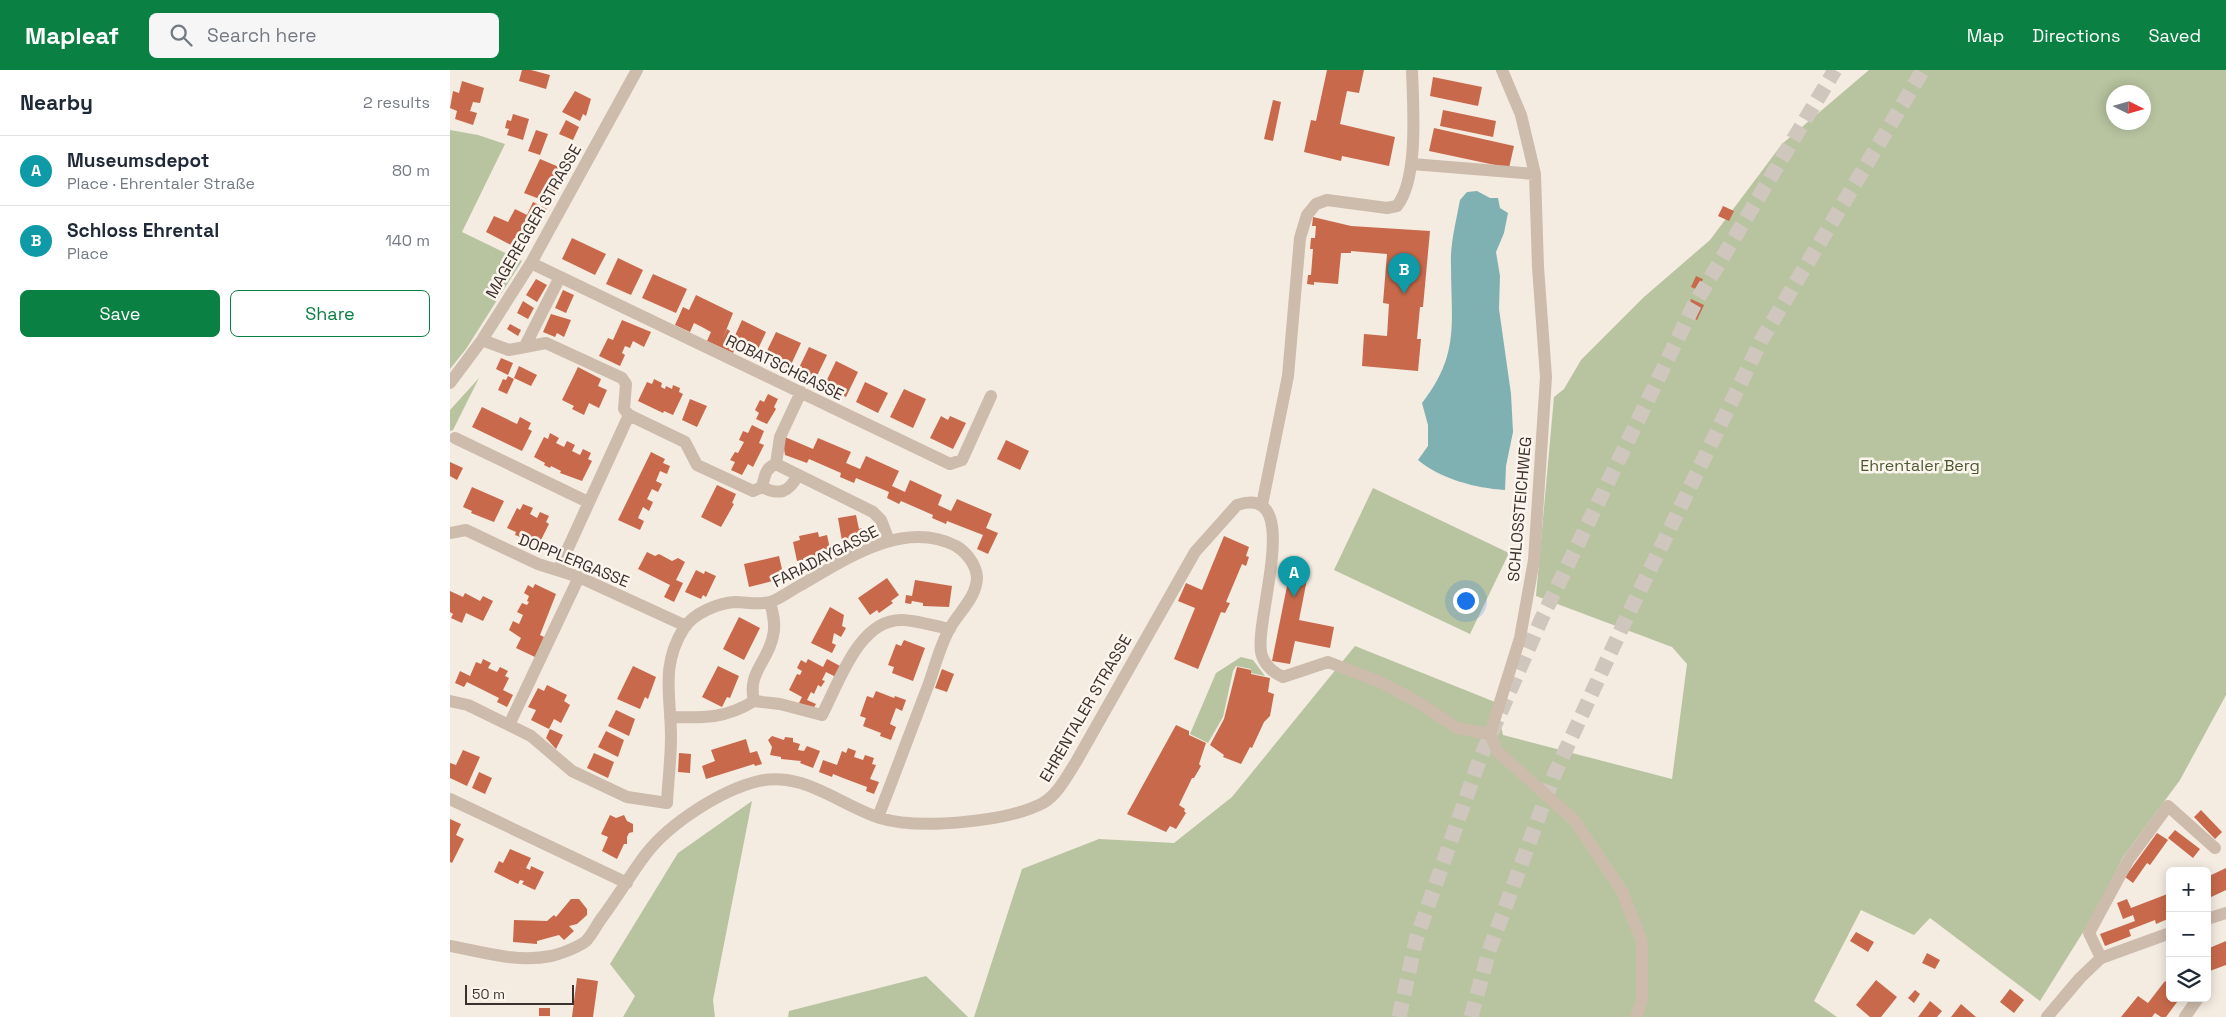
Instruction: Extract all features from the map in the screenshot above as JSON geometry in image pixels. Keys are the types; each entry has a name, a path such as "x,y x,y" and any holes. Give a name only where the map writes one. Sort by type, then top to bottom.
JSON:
{"street":[{"name":"MAGEREGGER STRASSE","path":"450,383 482,340 531,263 637,70"},
{"path":"1412,70 1412,164 1401,201 1397,206 1387,208 1327,200 1316,204 1307,215 1300,238 1288,376 1262,505 1269,510 1274,534 1260,641 1262,656 1272,672 1284,677 1328,662 1378,681 1418,702 1457,728 1490,734 1498,752 1575,821 1622,890 1642,942 1642,1000 1636,1017"},
{"name":"SCHLOSSTEICHWEG","path":"1490,734 1520,638 1534,560 1546,377 1538,267 1535,174 1521,116 1502,70"},
{"path":"1412,164 1535,174"},
{"name":"ROBATSCHGASSE","path":"531,263 950,464 962,460 991,396"},
{"path":"525,346 560,277"},
{"path":"482,340 503,350 546,343 622,378 626,384 624,409 629,415 685,442 697,465 753,491 762,487 773,492 786,491 791,487 798,475"},
{"path":"776,464 780,437 801,392"},
{"path":"558,570 629,415"},
{"path":"456,438 588,502"},
{"path":"762,487 765,472 769,467 776,464 873,512 881,520 889,541"},
{"name":"EHRENTALER STRASSE","path":"450,946 520,959 552,955 585,942 646,854 660,838 678,823 716,798 747,784 771,778 818,788 878,817 898,822 934,824 978,821 996,818 1042,803 1056,792 1076,762 1194,552 1237,505 1254,502 1262,505"},
{"name":"DOPPLERGASSE","path":"450,533 466,530 538,564 579,578 686,626"},
{"name":"FARADAYGASSE","path":"667,803 670,717 667,677 676,643 686,626 711,608 728,603 770,602 822,572 889,541 910,537 936,538 961,549 971,560 977,576 976,586 972,596 950,629 878,817"},
{"path":"509,725 579,578"},
{"path":"754,701 751,689 753,679 773,638 775,625 770,602"},
{"path":"670,717 719,716 737,711 754,701 780,704 822,715 860,642 872,630 884,624 904,620 950,629"},
{"path":"450,700 468,705 539,741 572,771 627,797 667,803 678,823"},
{"path":"450,798 627,883"},
{"path":"2101,958 2089,933 2129,858 2168,806 2215,848"},
{"path":"2211,919 2226,913"},
{"path":"2047,1017 2080,978 2101,958 2166,938"},
{"path":"2185,1017 2195,1002"}],"green space":[{"name":"Ehrentaler Berg","path":"1869,70 2226,70 2226,695 2180,780 2123,857 2095,913 2040,1001 1930,918 1914,935 1861,910 1814,1001 1837,1017 974,1017 1022,869 1099,839 1174,843 1232,797 1355,646 1495,702 1503,735 1672,779 1687,664 1672,647 1536,596 1554,397 1564,389 1581,360 1644,297 1710,240 1782,144"},
{"path":"450,130 478,135 505,144 462,232 522,261 466,349 450,369"},
{"path":"479,378 453,430 450,431 450,410"},
{"path":"1373,488 1509,553 1470,634 1334,570"},
{"path":"1241,657 1253,660 1265,676 1251,673 1251,669 1236,666 1233,671 1223,717 1208,743 1190,734 1216,673"},
{"path":"752,801 713,1000 715,1017 623,1017 635,996 610,964 678,853"},
{"path":"926,976 968,1017 788,1017 789,1011"}],"water":[{"path":"1477,191 1490,198 1498,198 1500,208 1508,213 1504,233 1496,252 1500,276 1499,309 1511,394 1513,432 1506,466 1505,490 1470,485 1437,472 1418,460 1428,446 1428,425 1422,403 1443,369 1451,337 1451,249 1460,200 1467,192"}],"building":[{"path":"522,70 531,70 550,75 546,89 519,81"},
{"path":"1327,70 1364,70 1359,93 1347,91 1340,124 1395,137 1389,166 1342,156 1341,161 1304,152 1311,120 1316,121"},
{"path":"1433,77 1482,87 1478,106 1430,96"},
{"path":"462,81 484,88 480,103 473,102 470,111 477,113 473,125 455,119 457,111 450,108 453,91 459,93"},
{"path":"575,91 591,99 586,116 583,114 580,121 562,112"},
{"path":"1273,100 1281,102 1273,141 1264,139"},
{"path":"1443,110 1496,121 1493,137 1440,126"},
{"path":"513,114 529,119 523,140 507,135 509,129 505,128 507,120 511,121"},
{"path":"566,120 579,127 573,140 559,134"},
{"path":"1434,128 1514,146 1509,168 1429,151"},
{"path":"536,130 548,134 540,155 528,151"},
{"path":"540,159 559,167 550,186 556,189 550,203 524,193"},
{"path":"533,202 547,209 534,235 522,229 513,246 486,232 494,216 508,222 515,209 527,215"},
{"path":"1723,206 1734,211 1729,221 1718,216"},
{"path":"1313,217 1351,226 1430,231 1423,307 1420,307 1417,339 1421,339 1418,371 1362,366 1364,334 1387,336 1389,304 1383,303 1387,254 1351,251 1351,253 1341,253 1338,284 1314,282 1314,285 1307,284 1308,275 1311,275 1313,249 1310,249 1311,238 1315,238 1316,226 1312,226"},
{"path":"572,238 606,254 595,275 562,259"},
{"path":"618,258 643,270 631,295 606,284"},
{"path":"653,274 687,289 676,313 642,298"},
{"path":"1696,276 1703,279 1698,290 1691,287"},
{"path":"536,279 547,285 537,302 526,295"},
{"path":"563,290 574,295 566,313 555,308"},
{"path":"696,295 733,313 723,338 727,329 730,331 727,337 733,340 742,320 766,332 757,351 738,342 733,353 707,341 711,332 694,323 690,332 675,325 683,307 689,310"},
{"path":"1691,299 1704,305 1697,320 1687,315"},
{"path":"523,301 534,308 528,319 517,313"},
{"path":"551,314 571,320 564,337 557,333 555,337 543,332"},
{"path":"622,320 651,332 644,347 633,341 630,348 625,346 622,353 625,355 620,366 599,356 608,338 613,340"},
{"path":"510,324 521,330 518,336 507,329"},
{"path":"776,332 801,343 789,369 764,357"},
{"path":"809,347 827,355 815,380 797,372"},
{"path":"501,358 513,363 508,375 496,369"},
{"path":"836,361 858,372 846,397 824,386"},
{"path":"519,366 537,375 531,386 514,378"},
{"path":"578,367 601,379 598,386 607,390 599,408 589,403 584,415 572,409 574,406 562,400"},
{"path":"508,376 514,379 507,394 498,390 503,379 506,380"},
{"path":"654,379 662,383 661,387 665,389 666,386 672,389 673,385 680,388 679,392 683,394 673,415 664,411 663,413 638,401 647,382 652,384"},
{"path":"865,382 888,393 878,413 856,402"},
{"path":"904,389 926,399 913,428 890,417"},
{"path":"768,394 778,399 774,407 776,409 767,424 756,419 759,413 755,410 760,400 764,402"},
{"path":"690,399 707,406 697,427 682,420"},
{"path":"482,407 517,424 520,417 531,423 528,429 532,431 522,451 472,427"},
{"path":"941,416 948,420 950,416 966,423 953,449 930,438"},
{"path":"752,425 764,431 759,443 764,445 753,467 748,464 742,475 731,470 735,462 730,460 735,452 738,453 744,442 739,440 743,431 748,433"},
{"path":"550,433 559,438 556,443 564,447 567,441 575,445 572,451 580,455 583,449 591,453 588,459 592,461 582,481 560,473 561,471 551,466 550,468 544,465 545,463 534,457 544,437 548,439"},
{"path":"785,437 813,449 818,438 851,452 846,463 860,469 866,456 899,471 892,486 905,492 910,480 942,495 938,505 951,511 957,499 992,514 986,528 998,533 988,554 977,549 983,535 947,521 946,524 932,518 933,515 901,501 899,504 887,498 889,492 856,478 854,483 840,477 841,473 809,459 807,463 785,455 783,441"},
{"path":"1006,440 1029,451 1020,470 997,459"},
{"path":"651,452 665,459 663,463 670,466 667,474 660,471 656,481 662,484 658,492 652,489 647,499 653,502 649,511 643,507 638,518 644,521 640,530 618,520"},
{"path":"450,462 463,468 457,480 450,476"},
{"path":"717,485 736,494 732,503 734,504 721,527 701,517"},
{"path":"472,487 504,501 494,522 471,513 472,511 463,507"},
{"path":"523,504 533,508 530,514 537,518 540,512 549,516 546,522 549,524 539,544 515,535 516,532 507,528 517,508 520,510"},
{"path":"856,515 859,529 862,528 863,535 859,535 861,542 843,547 838,518"},
{"path":"818,532 819,537 827,535 831,553 824,555 825,559 805,564 804,560 797,561 793,542 800,540 799,536"},
{"path":"1224,536 1249,547 1246,556 1249,557 1246,566 1242,564 1226,602 1230,603 1225,613 1221,612 1198,669 1174,659 1195,608 1178,601 1186,583 1202,590"},
{"path":"647,552 655,556 659,554 672,561 678,558 685,562 676,580 683,583 674,602 664,597 670,585 638,569"},
{"path":"779,556 784,578 749,587 744,564"},
{"path":"696,570 704,574 705,571 716,576 706,597 703,595 701,599 685,592"},
{"path":"1290,571 1308,574 1299,620 1334,627 1330,648 1295,641 1290,664 1272,661"},
{"path":"887,578 899,595 891,601 893,603 879,613 877,610 870,615 858,598"},
{"path":"915,580 952,586 949,607 923,606 923,603 912,601 911,604 905,603 906,595 912,596"},
{"path":"535,584 556,594 540,635 544,637 535,657 516,648 521,638 509,630 513,621 519,624 523,615 517,612 522,603 527,605 529,602 527,601 529,596 524,593 528,585 533,588"},
{"path":"450,591 463,597 465,593 480,601 483,596 493,601 483,621 466,613 462,623 451,618 453,614 450,612"},
{"path":"830,607 844,615 842,626 846,628 841,637 834,633 832,643 836,645 832,653 811,643"},
{"path":"739,617 760,628 744,660 723,649"},
{"path":"904,640 925,648 913,681 892,673 894,667 888,665 896,644 901,646"},
{"path":"483,659 491,663 488,668 497,672 500,667 508,671 505,676 509,678 503,690 513,695 507,707 497,702 499,698 467,682 464,687 455,683 460,671 470,676 476,662 481,664"},
{"path":"808,659 823,667 827,659 842,667 836,677 826,672 822,680 825,681 821,687 818,685 814,694 811,692 807,700 816,704 811,712 798,705 802,697 789,690 797,674 800,675 802,671 797,668 801,660 806,663"},
{"path":"633,666 656,677 648,699 645,697 640,709 617,699"},
{"path":"718,666 739,676 730,698 727,697 722,707 702,697"},
{"path":"1237,667 1251,670 1251,674 1270,678 1268,692 1274,694 1270,716 1264,722 1252,748 1250,747 1241,764 1223,757 1224,755 1210,745 1224,719"},
{"path":"942,669 954,674 947,692 935,688"},
{"path":"547,685 567,695 564,701 570,705 561,723 554,719 549,729 531,720 536,710 528,707 538,688 544,691"},
{"path":"876,691 894,698 895,696 906,700 902,711 896,708 890,724 896,727 891,740 880,736 881,733 863,726 866,718 860,716 867,696 873,698"},
{"path":"616,710 635,719 629,736 608,726"},
{"path":"1176,725 1189,731 1189,735 1206,743 1199,764 1201,766 1194,778 1192,778 1179,805 1185,809 1186,813 1176,829 1170,826 1166,832 1127,814"},
{"path":"550,729 563,735 556,749 546,738"},
{"path":"606,731 624,740 618,757 598,747"},
{"path":"772,736 784,740 785,737 793,738 793,742 800,744 798,750 804,751 807,746 820,751 813,768 800,763 801,761 781,759 781,757 770,755 772,747 768,740"},
{"path":"746,739 750,753 757,751 762,764 755,766 754,764 706,779 702,766 715,761 711,750"},
{"path":"848,748 856,751 854,757 863,760 865,755 874,758 872,764 876,765 870,779 879,782 874,794 866,791 867,787 833,774 832,777 819,772 823,760 837,765 842,751 846,753"},
{"path":"463,750 480,757 467,786 450,778 450,763 456,765"},
{"path":"594,753 614,762 608,778 587,768"},
{"path":"679,753 691,754 690,773 678,772"},
{"path":"479,772 492,778 485,794 472,788"},
{"path":"2201,810 2222,832 2215,839 2194,817"},
{"path":"610,815 616,818 624,815 627,821 633,824 633,832 629,833 627,844 624,844 617,859 602,851 608,837 601,834"},
{"path":"450,819 461,824 456,835 464,839 452,863 450,862"},
{"path":"2175,830 2200,849 2193,858 2168,838"},
{"path":"2157,833 2168,840 2150,865 2147,863 2133,883 2125,877"},
{"path":"510,849 531,858 526,868 530,870 531,866 544,872 535,890 522,884 524,881 520,880 518,884 494,872 499,861 503,863"},
{"path":"2226,868 2226,890 2211,897 2211,875"},
{"path":"2166,895 2166,920 2156,924 2155,920 2129,930 2131,936 2105,946 2100,934 2135,921 2133,915 2123,919 2117,903 2127,899 2131,908"},
{"path":"571,899 579,899 587,909 587,915 577,924 569,926 574,931 564,940 559,935 537,941 537,944 513,942 514,920 547,921 554,915 556,917"},
{"path":"1856,932 1874,942 1868,952 1850,941"},
{"path":"2226,941 2226,965 2211,971 2211,957 2211,947"},
{"path":"1927,953 1940,960 1935,969 1922,963"},
{"path":"577,978 598,981 593,1017 572,1017"},
{"path":"1876,980 1897,997 1881,1017 1870,1017 1856,1005"},
{"path":"2165,981 2166,1002 2177,1002 2166,1017 2161,1017 2155,1013 2152,1017 2121,1017 2138,996 2148,1003"},
{"path":"2010,989 2024,1000 2014,1013 2000,1002"},
{"path":"1915,990 1920,994 1914,1003 1908,998"},
{"path":"1930,1001 1942,1011 1937,1017 1918,1017"},
{"path":"1961,1004 1976,1017 1951,1017"},
{"path":"539,1008 550,1008 550,1016 539,1016"}],"tunnel":[{"path":"1399,1017 1416,940 1479,761 1541,620 1694,305 1835,70"},
{"path":"1471,1017 1489,951 1555,773 1625,621 1762,339 1923,70"}],"place":[{"name":"Schloss Ehrental","path":"1404,294"},
{"name":"Museumsdepot","path":"1294,597"}]}
